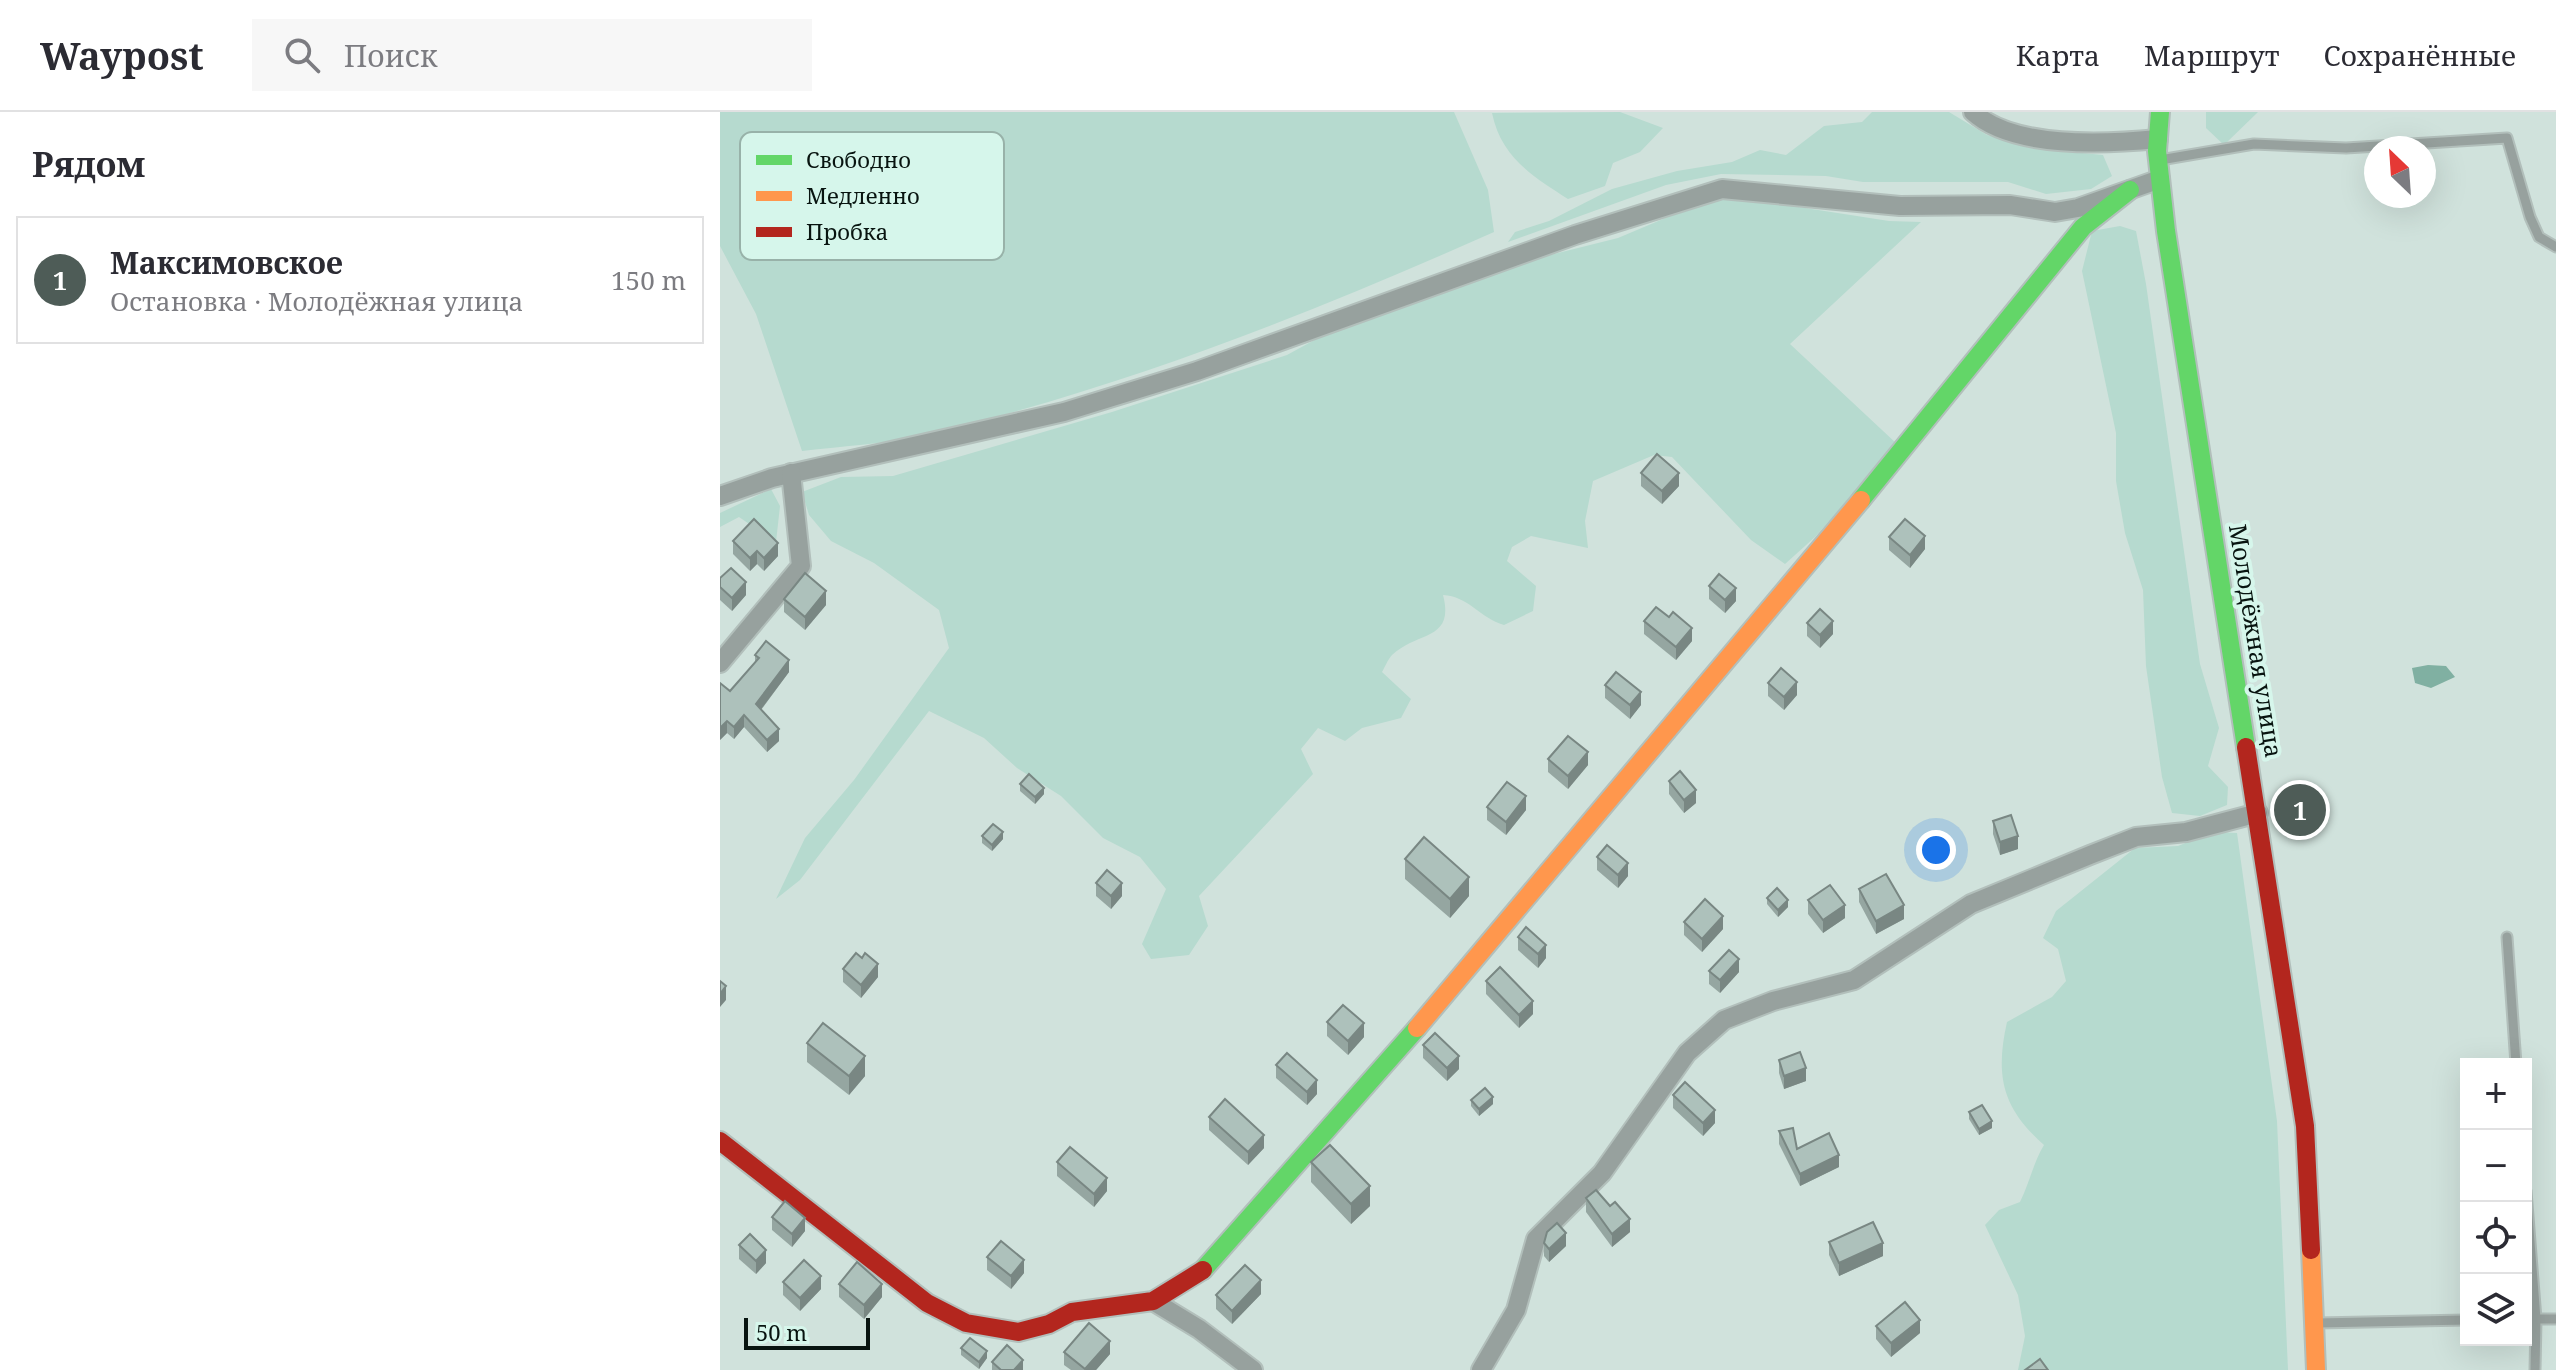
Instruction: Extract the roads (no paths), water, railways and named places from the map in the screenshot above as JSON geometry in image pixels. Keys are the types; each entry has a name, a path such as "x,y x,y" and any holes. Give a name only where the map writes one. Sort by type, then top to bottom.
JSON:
{"street":[{"path":"1973,112 1987,124 2030,137 2111,144 2158,139"},
{"name":"Молодёжная улица","path":"2160,112 2159,170 2305,1126 2316,1370"},
{"path":"720,1141 927,1303 966,1323 1018,1332 1049,1324 1072,1312 1153,1301 1208,1267 1382,1070 1852,511 2083,227 2159,170"},
{"path":"720,496 791,473 1064,412 1183,375 1589,231 1722,189 1900,206 2010,205 2055,212 2078,208 2130,190"},
{"path":"720,663 801,566 791,473"},
{"path":"1481,1370 1516,1310 1536,1239 1602,1173 1687,1053 1724,1020 1773,1001 1854,980 1971,904 2136,837 2186,832 2258,813"},
{"path":"1153,1301 1199,1329 1253,1370"}],"lane":[{"path":"2159,170 2254,144 2346,148 2507,138 2530,217 2539,237 2556,247"},
{"path":"2507,937 2516,1058"},
{"path":"2526,1202 2529,1274"},
{"path":"2532,1319 2556,1319"},
{"path":"2314,1324 2460,1320"},
{"path":"2532,1332 2535,1370"}],"place":[{"name":"Максимовское","path":"2300,810"}]}
